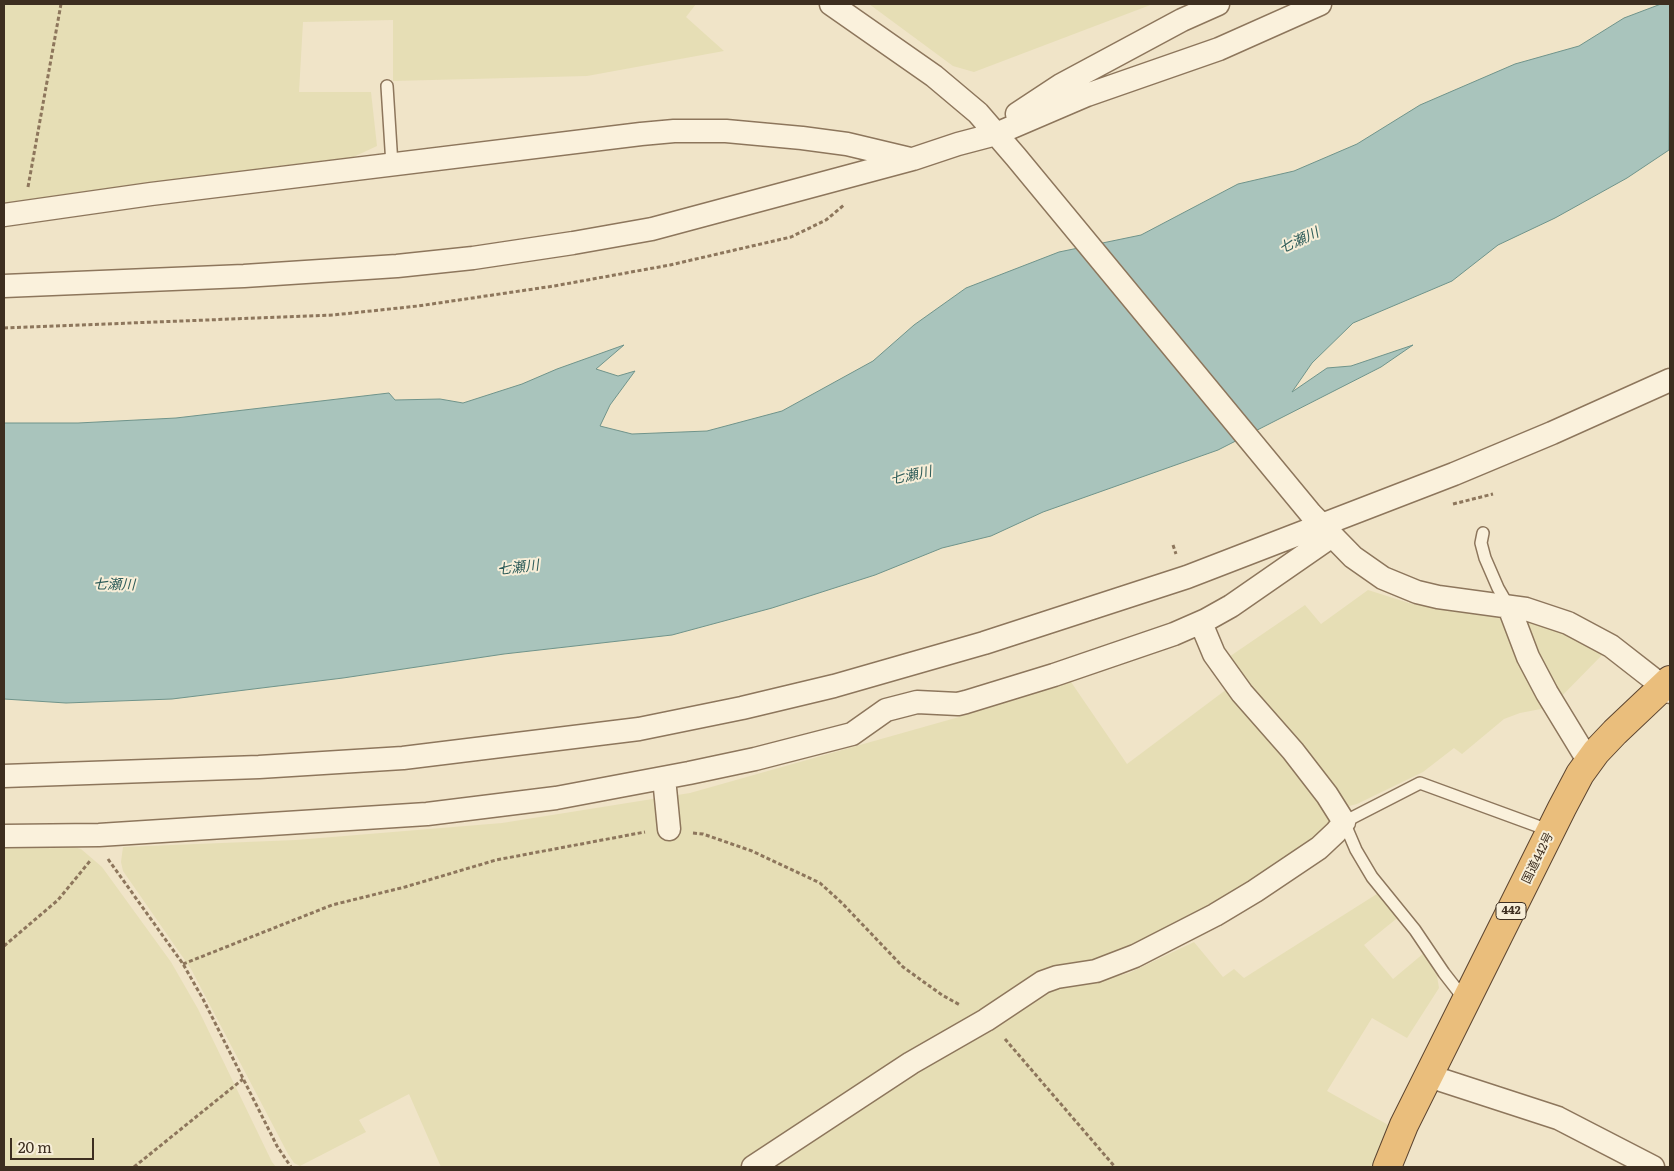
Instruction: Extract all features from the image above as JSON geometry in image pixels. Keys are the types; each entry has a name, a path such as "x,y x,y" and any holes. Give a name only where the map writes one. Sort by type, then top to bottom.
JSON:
{"highway":[{"name":"国道442号","path":"1386,1167 1404,1125 1566,800 1589,762 1614,732 1668,686"}],"street":[{"path":"831,4 934,76 972,108 1016,156 1322,525 1364,566 1399,585 1438,597 1526,609 1568,623 1611,646 1668,686"},
{"path":"996,134 1017,114 1061,85 1182,20 1218,4"},
{"path":"4,286 244,276 397,266 573,243 652,229 912,159 996,134 1087,95 1219,49 1320,4"},
{"path":"13,214 151,194 641,134 702,130 768,134 847,144 912,159"},
{"path":"4,776 259,768 403,758 639,729 690,720 834,686 984,643 1187,577 1544,437 1670,380"},
{"path":"4,836 100,842 427,814 556,798 755,759 843,736 859,729 886,710 911,703 958,704 985,697 1174,634 1232,606 1322,525"},
{"path":"1509,607 1532,664 1547,694 1589,762"},
{"path":"753,1167 911,1063 986,1020 1043,982 1058,977 1096,972 1116,965 1214,915 1256,891 1330,840 1344,822 1316,779 1231,679 1214,654 1200,623"},
{"path":"664,778 669,829"},
{"path":"1429,1076 1558,1118 1653,1167"}],"lane":[{"path":"387,86 392,165"},
{"path":"1483,533 1481,543 1485,558 1498,588 1509,607"},
{"path":"1466,1001 1444,973 1415,930 1372,877 1356,850 1344,822 1420,783 1551,831"}],"path":[{"path":"13,214 61,4"},
{"path":"183,964 332,905 405,887 496,860 656,830 669,829 703,834 752,851 820,883 842,903 903,967 942,996 979,1014 999,1032 1115,1167"},
{"path":"4,946 58,900 100,842 183,964 207,1006 277,1146 291,1167"},
{"path":"134,1167 243,1079"}],"shaded area":[{"path":"4,4 696,4 686,17 724,51 587,76 393,81 393,20 303,22 299,92 371,92 377,146 349,159 4,207"},
{"path":"869,4 1153,4 974,72 953,66"},
{"path":"1368,590 1412,604 1522,619 1560,630 1603,654 1551,707 1520,713 1504,719 1462,754 1454,748 1423,772 1357,804 1349,806 1313,844 1179,924 1097,962 1068,968 1061,965 1048,968 996,1004 878,1076 740,1167 441,1167 409,1094 359,1120 366,1132 300,1166 294,1163 288,1154 191,969 123,871 121,862 123,847 296,840 502,823 690,793 959,717 1071,682 1127,764 1239,680 1226,659 1305,605 1321,624"},
{"path":"67,845 81,849 102,867 171,962 198,1009 276,1167 4,1167 4,848"},
{"path":"1380,892 1401,915 1364,945 1393,979 1424,953 1437,976 1439,988 1407,1038 1372,1018 1327,1091 1392,1127 1373,1167 762,1167 1046,989 1102,980 1129,973 1194,942 1223,977 1234,969 1244,978"}],"water":[{"name":"七瀬川","path":"1661,4 1670,4 1669,150 1627,178 1555,218 1498,245 1452,281 1353,323 1312,363 1292,392 1327,368 1351,366 1413,345 1381,367 1218,450 1043,512 991,536 942,548 875,575 772,608 672,635 504,654 343,678 172,699 66,703 4,699 4,423 78,423 176,418 389,393 395,400 440,399 463,403 522,384 557,369 624,345 596,369 618,376 635,371 610,405 600,426 632,434 707,431 782,411 873,361 914,325 966,288 1059,252 1141,235 1238,184 1294,171 1357,144 1420,105 1515,64 1579,46 1624,18"}]}
